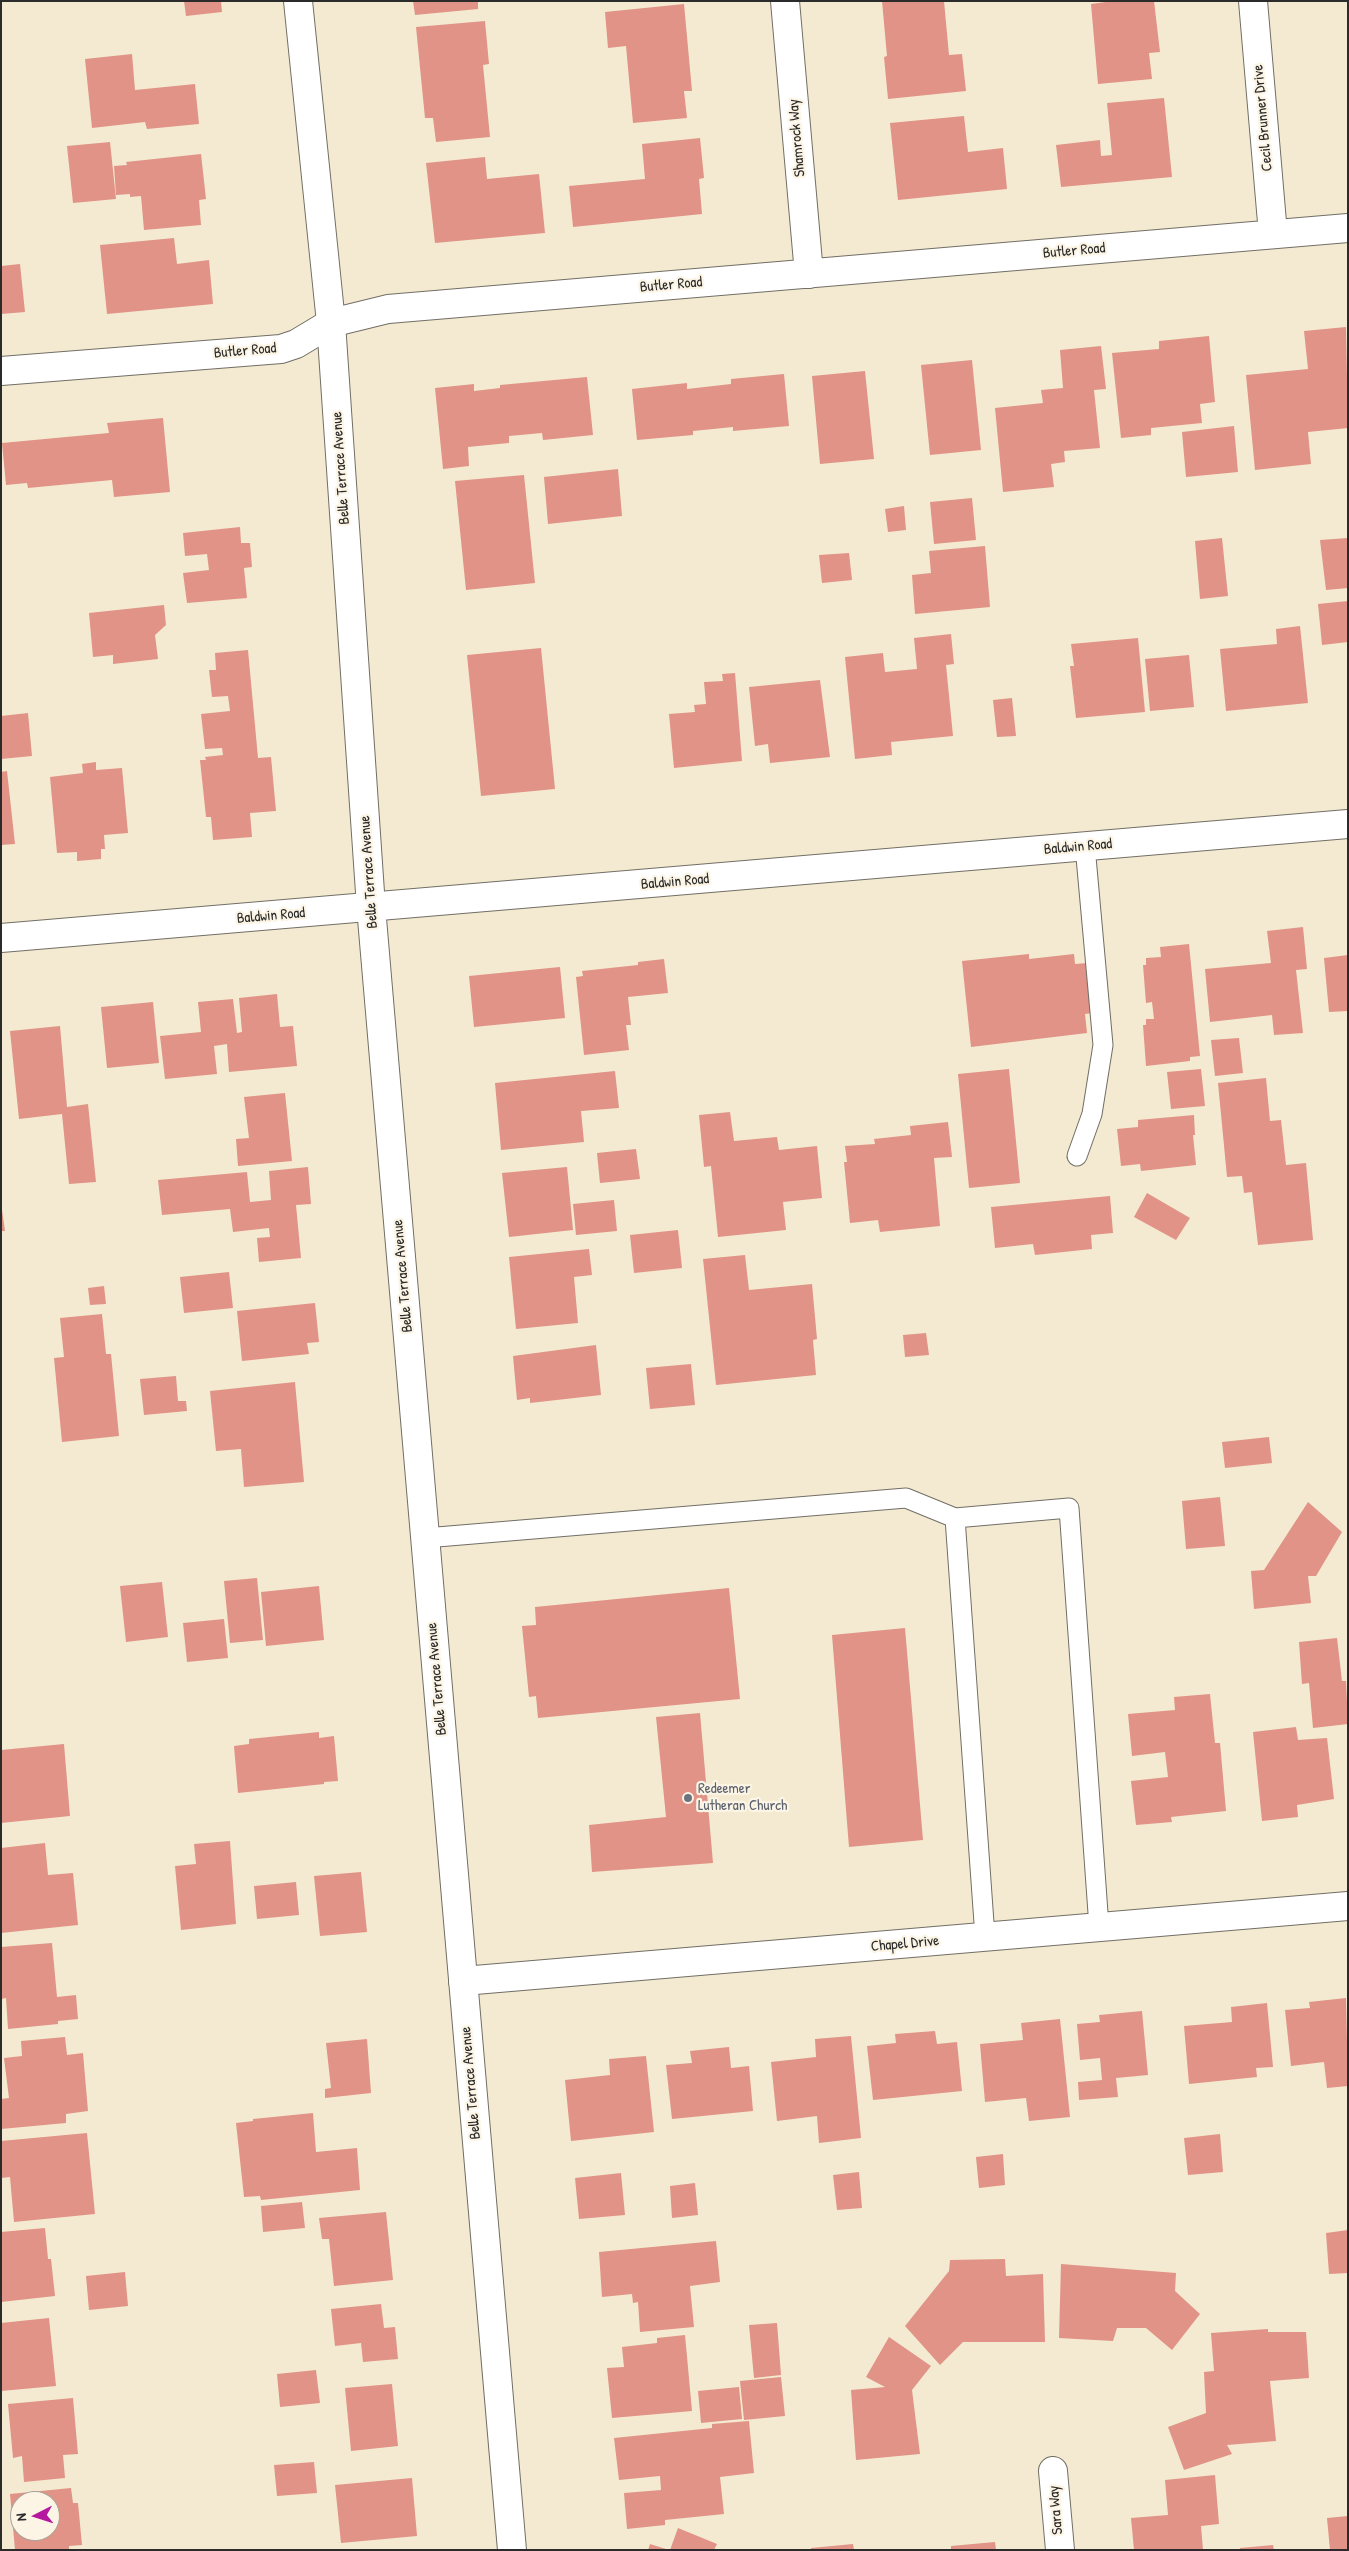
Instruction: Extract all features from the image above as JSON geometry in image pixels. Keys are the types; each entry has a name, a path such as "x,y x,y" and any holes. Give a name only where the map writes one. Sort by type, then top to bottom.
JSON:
{"street":[{"name":"Belle Terrace Avenue","path":"298,1 331,323 371,907 512,2550"},
{"name":"Shamrock Way","path":"785,1 808,274"},
{"name":"Cecil Brunner Drive","path":"1253,1 1273,234"},
{"name":"Butler Road","path":"1,370 281,349 296,344 331,323 388,309 1348,228"},
{"name":"Baldwin Road","path":"1,938 1348,824"},
{"name":"Chapel Drive","path":"463,1981 1348,1906"},
{"name":"Sara Way","path":"1053,2471 1060,2550"}],"lane":[{"path":"1077,1156 1092,1114 1103,1045 1085,846"},
{"path":"424,1538 906,1498 955,1518 1069,1508 1099,1927"},
{"path":"955,1518 985,1937"}],"building":[{"path":"184,1 221,1 222,12 186,16"},
{"path":"413,1 478,1 478,9 415,15"},
{"path":"882,1 944,1 949,55 962,54 966,91 888,99 884,57 887,56"},
{"path":"1113,1 1154,1 1160,52 1149,53 1152,79 1098,84 1091,4"},
{"path":"684,4 692,91 684,91 687,118 633,123 626,46 608,48 605,12"},
{"path":"485,21 489,64 483,65 490,137 436,142 433,118 425,118 416,27"},
{"path":"132,54 135,90 195,84 199,124 147,129 145,122 92,128 85,59"},
{"path":"1164,98 1172,177 1061,187 1056,145 1100,140 1101,156 1112,155 1107,103"},
{"path":"964,116 968,152 1003,148 1007,189 898,200 890,123"},
{"path":"700,138 704,178 699,179 702,214 573,227 569,186 645,179 642,144"},
{"path":"110,142 116,199 73,203 67,146"},
{"path":"201,154 206,199 199,200 201,225 144,230 141,196 130,197 130,194 116,195 114,166 127,165 126,162"},
{"path":"485,157 487,179 539,174 545,233 435,243 426,163"},
{"path":"174,238 177,264 209,260 213,304 107,314 100,245"},
{"path":"20,264 25,312 1,314 1,266"},
{"path":"1346,327 1348,428 1308,432 1311,464 1255,470 1246,375 1308,369 1304,331"},
{"path":"1209,336 1215,402 1200,404 1202,423 1151,428 1151,435 1121,438 1112,353 1159,349 1159,341"},
{"path":"1101,346 1106,389 1094,390 1100,448 1064,451 1065,462 1051,464 1054,487 1003,492 995,408 1043,403 1041,390 1063,388 1060,350"},
{"path":"972,360 981,450 930,455 921,365"},
{"path":"865,371 874,459 820,464 812,376"},
{"path":"784,374 789,426 733,431 733,427 693,431 693,435 637,440 632,389 687,383 687,389 731,384 731,379"},
{"path":"587,377 593,435 543,440 542,433 509,436 509,443 468,447 469,466 443,469 435,388 474,384 474,391 500,388 500,385"},
{"path":"163,418 170,492 114,497 112,480 28,488 27,483 6,485 2,443 109,433 107,423"},
{"path":"1234,426 1238,472 1186,477 1182,432"},
{"path":"618,469 622,516 548,524 544,477"},
{"path":"524,475 535,583 466,590 455,481"},
{"path":"972,498 976,540 934,544 930,502"},
{"path":"904,506 906,530 888,532 885,509"},
{"path":"240,527 241,543 250,543 252,567 244,568 247,598 187,603 183,573 209,570 207,554 185,556 183,533"},
{"path":"1222,538 1228,596 1200,599 1195,541"},
{"path":"1348,538 1348,588 1326,590 1320,540"},
{"path":"985,546 990,607 915,614 912,575 931,573 929,551"},
{"path":"849,553 852,580 822,583 819,555"},
{"path":"1348,601 1348,642 1322,645 1318,604"},
{"path":"164,605 166,625 155,635 158,659 113,664 113,655 93,657 89,613"},
{"path":"1300,626 1308,703 1226,711 1220,649 1277,644 1276,629"},
{"path":"951,634 954,664 946,665 953,736 891,742 892,755 855,759 845,657 883,653 885,672 917,669 914,638"},
{"path":"1138,638 1145,712 1076,718 1070,666 1074,666 1071,644"},
{"path":"541,648 555,789 481,796 467,655"},
{"path":"248,650 258,758 271,757 276,811 250,813 252,837 213,840 211,817 206,817 200,760 206,760 205,757 223,755 222,748 205,749 201,714 230,711 228,696 212,697 209,670 216,670 215,653"},
{"path":"1189,655 1194,707 1150,711 1145,659"},
{"path":"735,673 742,761 674,768 669,714 695,712 694,705 706,704 704,682 723,681 722,674"},
{"path":"820,680 830,757 770,763 768,744 755,746 749,687"},
{"path":"1012,698 1016,736 997,737 993,700"},
{"path":"28,713 32,756 1,759 1,716"},
{"path":"96,762 96,770 122,768 128,833 104,835 105,849 101,849 101,859 77,861 77,852 57,853 50,777 83,773 82,764"},
{"path":"7,771 15,844 1,845 1,772"},
{"path":"1303,927 1307,969 1296,970 1303,1033 1274,1035 1272,1015 1210,1022 1205,969 1271,963 1267,931"},
{"path":"1189,944 1200,1056 1190,1057 1190,1061 1146,1066 1143,1025 1146,1025 1146,1019 1154,1019 1152,1002 1146,1003 1143,965 1146,965 1146,958 1161,957 1160,947"},
{"path":"1029,954 1029,959 1074,954 1075,964 1087,963 1092,1013 1085,1014 1087,1033 971,1047 962,961"},
{"path":"1348,955 1348,1011 1329,1012 1324,958"},
{"path":"664,959 668,993 628,997 631,1025 626,1025 629,1050 584,1055 576,977 583,976 582,971 638,965 638,962"},
{"path":"560,967 565,1018 474,1027 469,976"},
{"path":"277,994 280,1027 293,1026 297,1066 229,1072 227,1044 214,1046 217,1074 165,1079 160,1036 201,1032 198,1002 233,999 237,1033 242,1032 239,998"},
{"path":"153,1002 159,1063 107,1068 101,1007"},
{"path":"60,1026 67,1107 88,1104 96,1182 69,1184 62,1114 19,1119 10,1031"},
{"path":"1239,1038 1243,1073 1215,1076 1211,1040"},
{"path":"1009,1069 1020,1183 969,1188 958,1074"},
{"path":"1201,1069 1205,1106 1171,1109 1167,1072"},
{"path":"615,1071 619,1108 581,1111 584,1142 501,1150 495,1083"},
{"path":"1266,1078 1270,1121 1281,1120 1286,1165 1306,1163 1313,1240 1258,1245 1252,1192 1244,1193 1242,1176 1227,1177 1218,1083"},
{"path":"285,1093 292,1161 238,1166 236,1139 249,1138 244,1097"},
{"path":"730,1112 734,1141 777,1137 779,1150 817,1146 822,1198 783,1202 786,1230 718,1237 711,1166 704,1167 699,1115"},
{"path":"1194,1115 1195,1135 1193,1135 1196,1165 1141,1171 1140,1164 1121,1166 1117,1129 1138,1127 1138,1120"},
{"path":"948,1122 952,1157 934,1158 940,1226 880,1232 878,1220 850,1223 844,1162 847,1162 845,1146 875,1144 874,1139 911,1135 910,1126"},
{"path":"636,1149 640,1179 600,1183 597,1153"},
{"path":"308,1167 311,1204 296,1205 301,1258 259,1262 257,1238 270,1237 269,1228 233,1232 230,1209 162,1215 158,1180 247,1172 250,1202 271,1200 269,1171"},
{"path":"567,1167 573,1230 509,1237 502,1173"},
{"path":"1147,1193 1190,1218 1176,1240 1134,1217"},
{"path":"1110,1196 1113,1233 1091,1235 1092,1249 1035,1255 1033,1244 995,1248 991,1207"},
{"path":"614,1200 617,1231 576,1235 573,1204"},
{"path":"1,1203 5,1231 1,1231"},
{"path":"678,1230 682,1268 634,1273 630,1235"},
{"path":"589,1249 592,1275 574,1277 578,1323 516,1329 509,1257"},
{"path":"745,1255 749,1290 812,1284 817,1339 813,1340 816,1375 716,1385 703,1259"},
{"path":"229,1272 233,1308 184,1313 180,1277"},
{"path":"104,1286 106,1304 90,1305 88,1288"},
{"path":"315,1303 319,1342 307,1343 309,1354 242,1361 237,1311"},
{"path":"102,1314 106,1354 111,1354 119,1436 62,1442 54,1358 64,1357 60,1318"},
{"path":"926,1333 929,1355 905,1357 903,1335"},
{"path":"596,1345 601,1395 530,1403 530,1398 517,1400 513,1356"},
{"path":"691,1364 695,1405 650,1409 646,1368"},
{"path":"176,1376 178,1401 186,1401 187,1411 144,1415 140,1379"},
{"path":"295,1382 304,1482 244,1487 241,1449 216,1451 210,1391"},
{"path":"1269,1437 1272,1463 1225,1468 1222,1442"},
{"path":"1220,1497 1225,1546 1186,1549 1182,1501"},
{"path":"1308,1502 1342,1532 1316,1576 1308,1576 1311,1603 1254,1609 1251,1571 1264,1570"},
{"path":"257,1578 263,1640 230,1643 224,1581"},
{"path":"162,1582 168,1637 126,1642 120,1586"},
{"path":"319,1586 324,1640 266,1646 261,1592"},
{"path":"729,1588 740,1699 538,1718 536,1696 529,1697 522,1626 536,1625 535,1607"},
{"path":"224,1619 228,1658 187,1662 183,1623"},
{"path":"905,1628 923,1840 849,1847 832,1635"},
{"path":"1337,1638 1342,1681 1346,1681 1348,1724 1313,1728 1309,1683 1302,1684 1299,1642"},
{"path":"1210,1694 1215,1743 1220,1743 1226,1811 1171,1817 1172,1822 1136,1825 1131,1781 1168,1777 1165,1752 1132,1756 1128,1714 1175,1710 1174,1697"},
{"path":"700,1713 713,1863 592,1872 589,1825 666,1817 656,1717"},
{"path":"1296,1727 1298,1740 1327,1738 1334,1799 1297,1805 1298,1817 1262,1821 1253,1732"},
{"path":"319,1732 319,1738 334,1736 338,1781 238,1793 234,1746 249,1744 249,1739"},
{"path":"64,1744 70,1816 1,1823 1,1750"},
{"path":"230,1841 236,1924 181,1930 175,1866 196,1864 194,1844"},
{"path":"45,1843 48,1875 73,1873 78,1925 1,1933 1,1848"},
{"path":"361,1872 367,1932 320,1936 314,1876"},
{"path":"296,1882 299,1915 257,1919 254,1886"},
{"path":"52,1943 57,1997 76,1995 78,2019 58,2021 58,2024 8,2029 6,1998 1,1999 1,1947"},
{"path":"1346,1998 1348,2086 1327,2088 1324,2062 1291,2066 1285,2010 1310,2008 1309,2002"},
{"path":"1267,2003 1273,2067 1256,2068 1257,2077 1189,2084 1184,2026 1232,2022 1231,2007"},
{"path":"1142,2011 1148,2075 1116,2078 1118,2097 1079,2100 1078,2082 1102,2080 1100,2058 1080,2060 1077,2024 1100,2022 1099,2015"},
{"path":"1060,2019 1070,2117 1029,2121 1026,2098 985,2102 980,2044 1023,2040 1021,2023"},
{"path":"935,2031 937,2044 957,2042 962,2091 873,2100 867,2046 896,2043 895,2034"},
{"path":"851,2036 861,2138 819,2143 817,2116 777,2121 771,2062 816,2057 815,2039"},
{"path":"65,2037 67,2055 83,2053 88,2111 66,2114 66,2123 1,2129 1,2099 9,2098 4,2058 22,2056 21,2041"},
{"path":"367,2039 371,2093 325,2098 325,2089 331,2088 326,2043"},
{"path":"729,2047 731,2068 749,2066 753,2111 672,2119 666,2065 692,2063 690,2051"},
{"path":"646,2056 654,2132 571,2141 565,2080 610,2075 609,2059"},
{"path":"313,2113 316,2152 357,2148 360,2190 261,2200 260,2196 244,2197 236,2123 253,2121 253,2119"},
{"path":"87,2133 95,2214 14,2222 10,2177 1,2178 1,2141"},
{"path":"1220,2134 1223,2172 1188,2175 1184,2138"},
{"path":"1003,2154 1005,2185 979,2188 976,2157"},
{"path":"859,2172 862,2208 837,2210 833,2175"},
{"path":"621,2173 625,2215 579,2219 575,2178"},
{"path":"695,2183 698,2215 672,2218 670,2186"},
{"path":"302,2202 305,2228 263,2232 261,2206"},
{"path":"386,2212 393,2280 334,2286 329,2239 322,2239 319,2218"},
{"path":"45,2228 48,2259 51,2259 55,2296 1,2302 1,2232"},
{"path":"1348,2230 1348,2273 1329,2274 1326,2233"},
{"path":"716,2241 720,2282 690,2286 694,2327 640,2332 638,2302 633,2303 632,2294 602,2297 599,2252"},
{"path":"1005,2259 1006,2276 1043,2274 1045,2342 963,2342 940,2365 905,2326 949,2271 950,2260"},
{"path":"1061,2264 1176,2273 1175,2291 1200,2314 1172,2350 1146,2328 1117,2328 1113,2341 1059,2338"},
{"path":"125,2272 128,2306 89,2310 86,2276"},
{"path":"381,2304 384,2328 395,2327 398,2359 363,2362 361,2343 335,2346 331,2309"},
{"path":"49,2318 56,2386 1,2391 1,2323"},
{"path":"777,2323 781,2375 754,2378 749,2325"},
{"path":"1268,2329 1268,2332 1306,2332 1309,2378 1270,2381 1276,2441 1227,2445 1232,2454 1184,2470 1168,2427 1206,2413 1204,2372 1214,2371 1211,2333"},
{"path":"685,2335 692,2411 612,2418 607,2368 624,2367 622,2347 657,2343 657,2338"},
{"path":"889,2337 931,2366 912,2390 920,2454 856,2460 851,2390 885,2387 866,2377"},
{"path":"316,2370 320,2403 280,2407 277,2374"},
{"path":"781,2377 785,2416 744,2420 740,2381"},
{"path":"392,2384 398,2446 351,2451 345,2388"},
{"path":"739,2387 742,2419 701,2423 698,2391"},
{"path":"73,2398 78,2454 63,2455 65,2478 24,2482 22,2456 13,2458 8,2404"},
{"path":"749,2421 754,2473 720,2477 724,2514 665,2520 665,2525 627,2529 624,2493 661,2490 660,2476 619,2480 614,2438 712,2428 712,2424"},
{"path":"314,2462 317,2493 277,2496 274,2465"},
{"path":"1215,2475 1219,2524 1201,2526 1203,2550 1134,2550 1131,2518 1168,2515 1165,2480"},
{"path":"412,2478 417,2536 341,2543 335,2485"},
{"path":"71,2488 73,2503 78,2503 82,2545 69,2546 69,2550 15,2550 14,2541 60,2541 60,2491 40,2491"},
{"path":"1348,2516 1348,2550 1330,2550 1327,2518"},
{"path":"678,2528 717,2544 714,2550 670,2550"},
{"path":"995,2542 996,2550 951,2550 951,2546"},
{"path":"650,2544 666,2549 666,2550 648,2550"},
{"path":"853,2544 854,2550 811,2550 811,2548"},
{"path":"1273,2545 1274,2550 1240,2550 1240,2548"}],"place":[{"name":"Redeemer Lutheran Church","path":"688,1798"}]}
